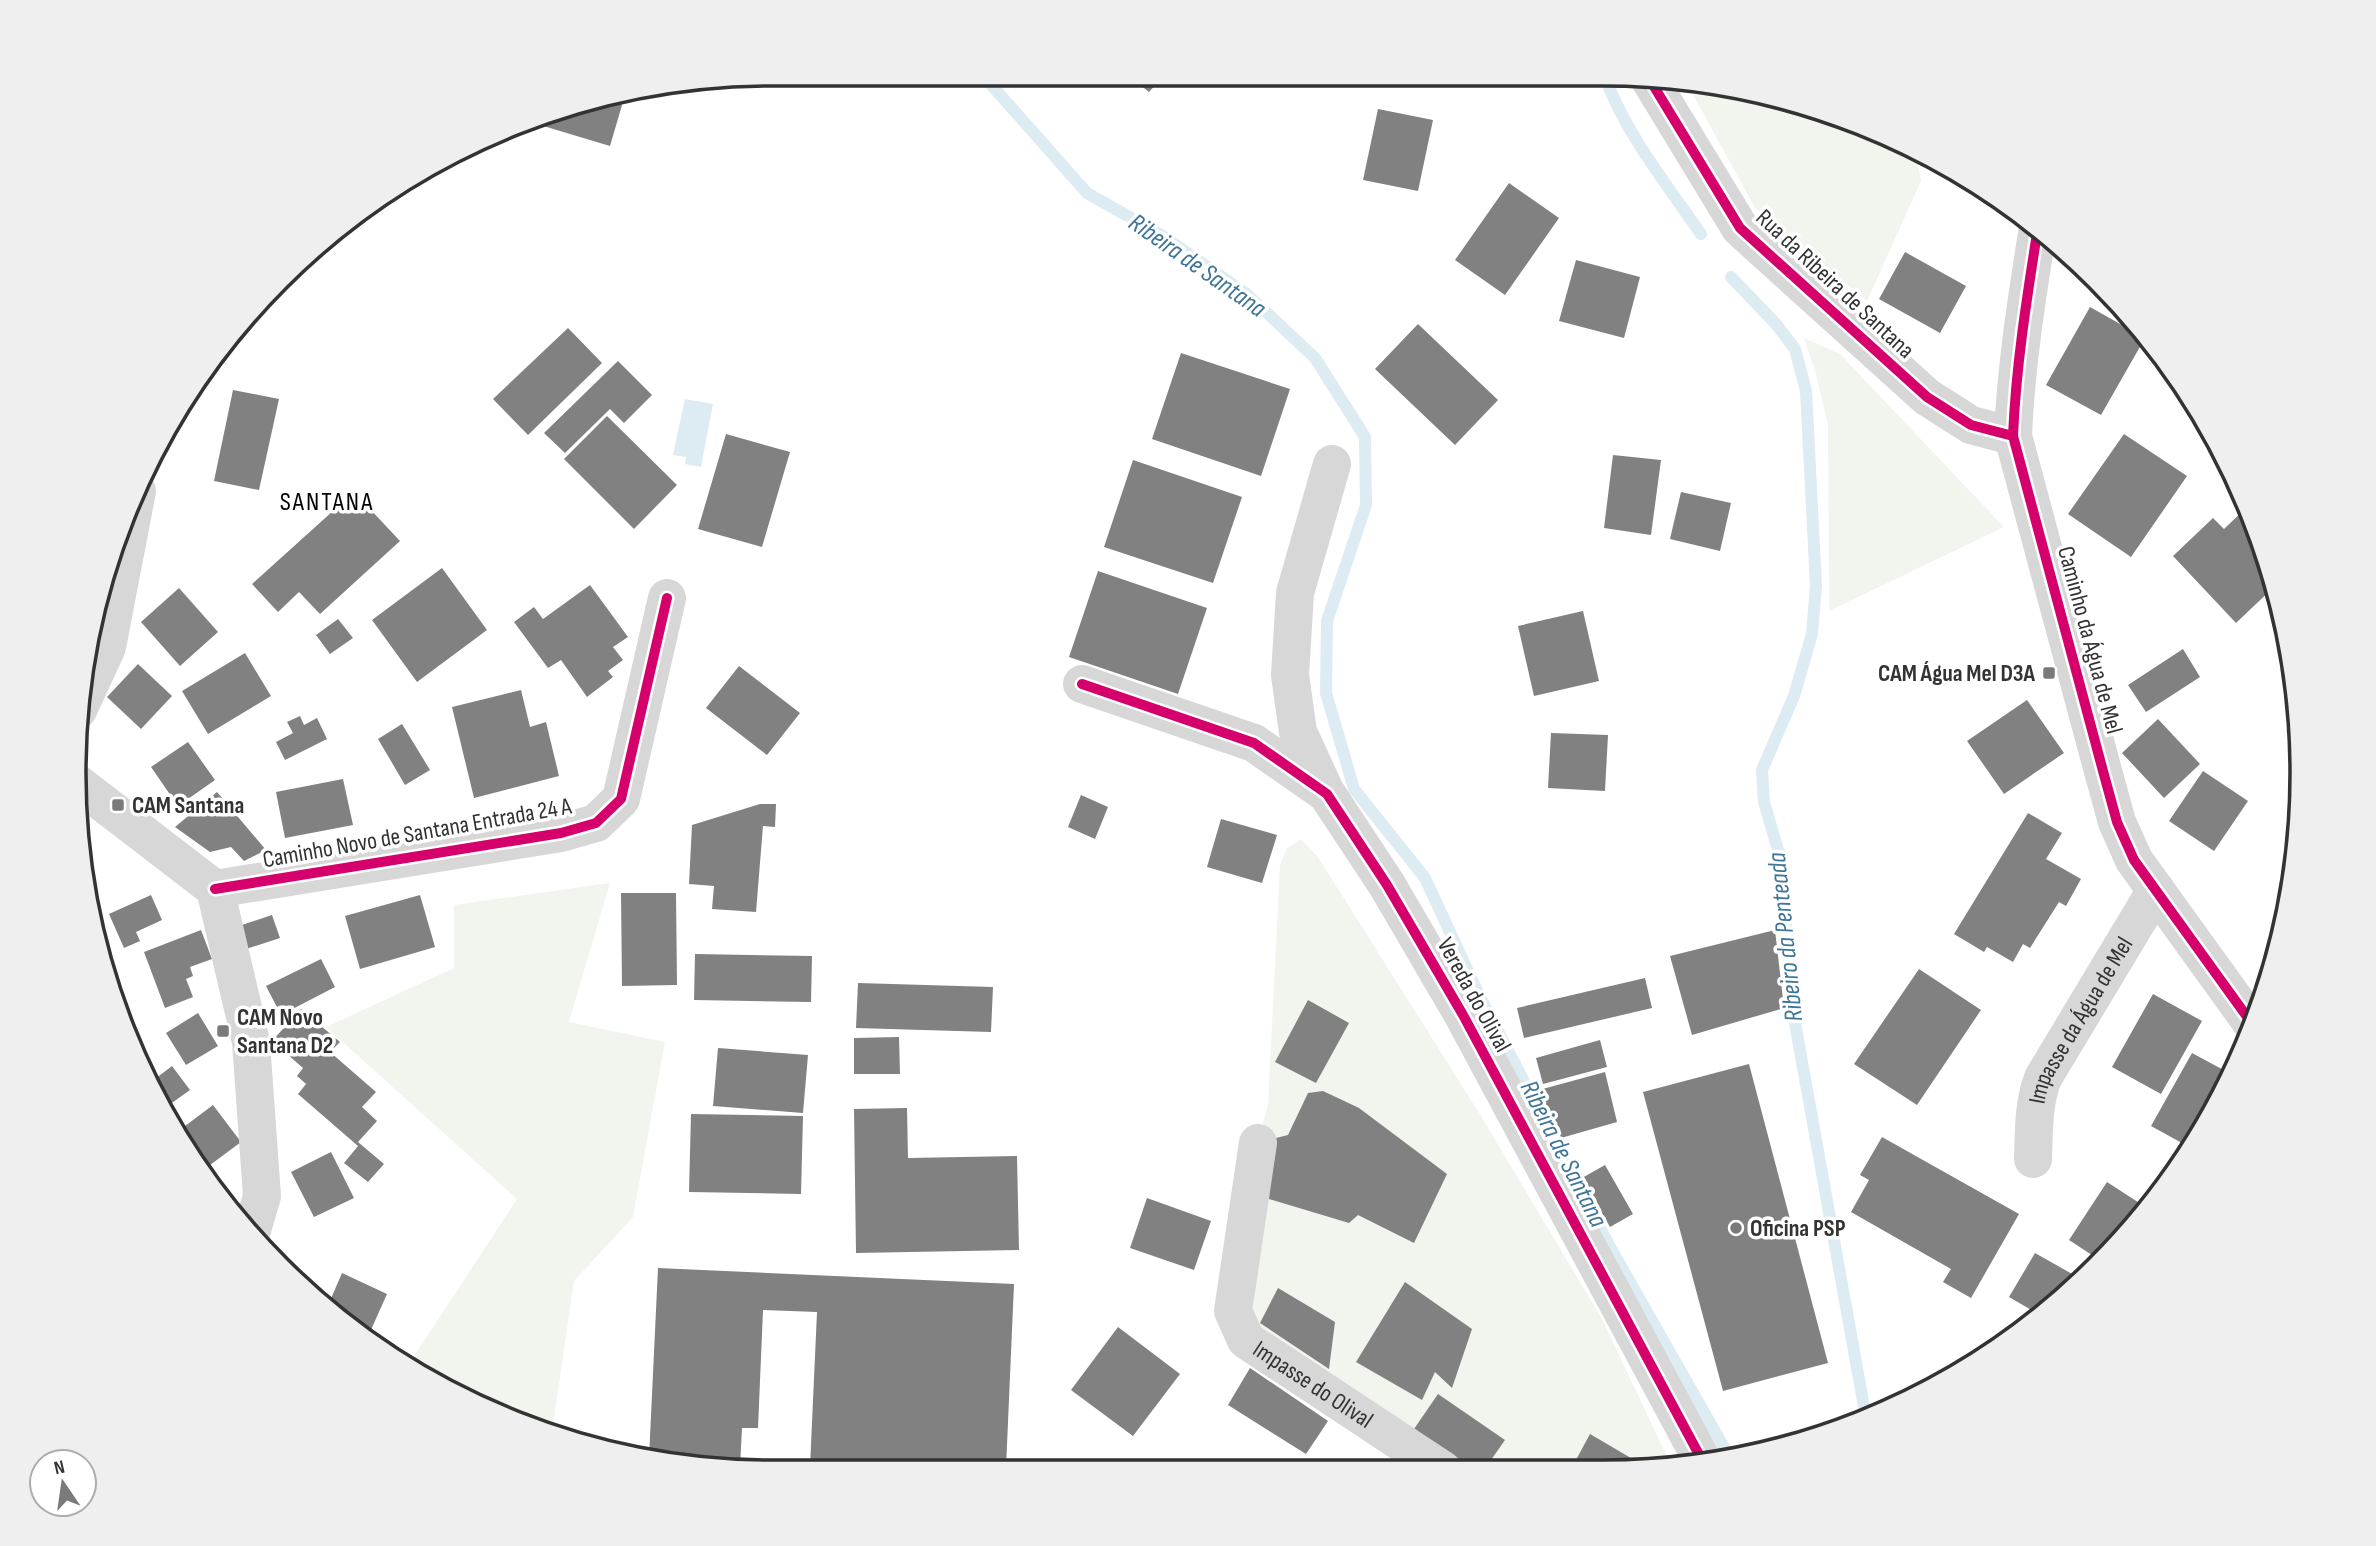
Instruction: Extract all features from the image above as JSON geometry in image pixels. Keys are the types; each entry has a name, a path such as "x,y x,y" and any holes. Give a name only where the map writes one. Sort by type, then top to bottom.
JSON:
{"street":[{"name":"Rua da Ribeira de Santana","path":"1655,88 1740,228 1927,397 1971,425 2013,436"},
{"name":"Caminho da Água de Mel","path":"2037,241 2022,324 2013,436 2117,822 2134,860 2246,1015"},
{"name":"Vereda do Olival","path":"1332,464 1295,593 1290,675 1298,732 1327,793 1387,885 1463,1015 1698,1453"},
{"path":"100,643 120,559"},
{"name":"Caminho Novo de Santana Entrada 24 A","path":"215,889 561,833 596,823 621,799 667,598"},
{"name":"Vereda do Olival","path":"1082,684 1254,743 1327,793"},
{"path":"86,790 215,889 251,1042 262,1196 254,1223"},
{"name":"Impasse da Água de Mel","path":"2033,1159 2035,1107 2043,1078 2156,890"},
{"name":"Impasse do Olival","path":"1258,1143 1233,1311 1245,1340 1428,1460"}],"shaded area":[{"path":"1691,92 1781,109 1824,122 1917,162 1921,181 1867,301 1755,208"},
{"path":"1804,338 1840,354 2004,527 1829,611 1828,425"},
{"path":"685,399 713,404 701,467 685,464 686,457 673,455"},
{"path":"1301,839 1318,857 1481,1116 1602,1319 1667,1457 1603,1460 1428,1460 1246,1340 1258,1143 1268,1104 1280,865 1287,848"},
{"path":"610,883 569,1022 665,1042 633,1217 574,1281 553,1424 469,1389 413,1358 517,1199 326,1027 454,968 454,905"}],"building":[{"path":"1142,86 1154,86 1149,92"},
{"path":"620,103 622,105 610,146 542,126"},
{"path":"1378,109 1433,120 1418,191 1363,180"},
{"path":"1509,183 1559,218 1505,295 1455,260"},
{"path":"1905,252 1966,286 1940,333 1879,299"},
{"path":"1576,260 1640,277 1624,338 1559,321"},
{"path":"2090,307 2126,327 2141,346 2101,415 2046,385"},
{"path":"1418,324 1498,400 1455,445 1375,369"},
{"path":"568,328 602,363 528,435 493,399"},
{"path":"1181,353 1290,389 1261,476 1152,439"},
{"path":"618,361 652,395 624,423 610,409 565,453 544,433"},
{"path":"233,390 279,399 259,490 214,481"},
{"path":"607,416 677,485 634,529 564,459"},
{"path":"726,434 790,452 762,547 698,529"},
{"path":"2124,434 2187,476 2131,557 2068,514"},
{"path":"1613,455 1661,460 1651,535 1604,528"},
{"path":"1133,460 1242,497 1213,583 1104,547"},
{"path":"354,492 400,541 320,614 299,592 278,612 252,584"},
{"path":"1681,492 1731,503 1720,551 1670,539"},
{"path":"2240,514 2267,594 2236,623 2173,556 2213,518 2224,529"},
{"path":"442,568 487,630 417,682 372,620"},
{"path":"1098,571 1207,608 1178,694 1069,657"},
{"path":"590,585 628,637 613,647 623,660 608,671 613,677 587,697 561,660 548,668 514,622 534,607 543,619"},
{"path":"179,588 218,632 180,666 141,622"},
{"path":"1583,611 1599,681 1534,696 1518,626"},
{"path":"338,619 353,638 330,654 316,635"},
{"path":"2183,649 2200,677 2146,712 2128,685"},
{"path":"245,653 271,696 208,734 182,691"},
{"path":"138,664 172,696 141,729 107,697"},
{"path":"739,666 800,713 767,755 706,708"},
{"path":"521,690 530,727 546,722 559,776 474,798 452,707"},
{"path":"2027,700 2064,753 2004,794 1967,741"},
{"path":"300,716 304,725 317,718 327,739 285,760 276,742 293,733 287,722"},
{"path":"2158,719 2200,764 2164,798 2122,753"},
{"path":"402,724 430,770 405,785 378,739"},
{"path":"1551,733 1608,735 1605,791 1548,788"},
{"path":"188,742 215,780 178,806 151,767"},
{"path":"2203,771 2248,801 2214,851 2169,821"},
{"path":"343,779 353,825 285,838 276,792"},
{"path":"217,792 266,850 244,861 231,847 210,852 175,827"},
{"path":"1081,795 1108,807 1095,839 1068,827"},
{"path":"760,804 776,804 775,827 763,826 756,912 712,909 714,886 689,884 692,825"},
{"path":"2028,813 2062,833 2046,859 2081,879 2066,906 2059,902 2030,948 2023,944 2013,962 1987,947 1984,952 1954,934"},
{"path":"1221,819 1277,835 1262,883 1207,867"},
{"path":"621,893 676,893 677,985 622,986"},
{"path":"151,895 162,920 136,932 140,941 124,948 109,914"},
{"path":"420,895 435,947 360,969 345,916"},
{"path":"272,915 280,938 237,952 230,929"},
{"path":"201,930 212,959 190,967 193,976 186,979 193,997 165,1008 144,952"},
{"path":"1775,930 1784,1008 1692,1035 1670,956"},
{"path":"695,954 812,956 811,1002 694,1000"},
{"path":"321,959 335,987 281,1015 266,986"},
{"path":"1919,969 1981,1010 1917,1105 1854,1064"},
{"path":"1645,978 1652,1008 1524,1038 1517,1008"},
{"path":"858,983 993,987 991,1032 856,1028"},
{"path":"2153,994 2202,1021 2161,1094 2112,1067"},
{"path":"1308,1000 1349,1023 1316,1083 1275,1062"},
{"path":"301,1009 340,1042 330,1052 376,1092 362,1107 377,1121 358,1142 384,1164 368,1182 344,1163 358,1146 298,1094 306,1084 297,1076 303,1068 272,1041"},
{"path":"198,1013 218,1046 186,1065 166,1033"},
{"path":"899,1037 900,1074 854,1074 854,1038"},
{"path":"1600,1040 1607,1067 1543,1084 1536,1058"},
{"path":"718,1048 808,1055 803,1113 713,1106"},
{"path":"2192,1053 2223,1069 2182,1143 2151,1126"},
{"name":"Oficina PSP","path":"1749,1064 1828,1363 1723,1391 1643,1092"},
{"path":"172,1066 190,1090 171,1104 157,1077"},
{"path":"1605,1072 1617,1122 1561,1138 1539,1090"},
{"path":"1323,1091 1359,1108 1447,1174 1414,1243 1358,1215 1349,1223 1269,1199 1272,1139 1288,1135 1308,1093"},
{"path":"213,1105 241,1142 210,1165 184,1127"},
{"path":"907,1108 908,1158 1017,1156 1019,1250 856,1253 854,1109"},
{"path":"691,1114 803,1116 801,1194 689,1192"},
{"path":"1882,1137 2019,1214 1971,1298 1943,1282 1951,1269 1851,1212 1869,1180 1860,1175"},
{"path":"331,1152 354,1198 314,1217 291,1172"},
{"path":"1605,1165 1633,1214 1610,1227 1582,1178"},
{"path":"2107,1182 2139,1203 2092,1255 2069,1240"},
{"path":"1147,1198 1211,1221 1194,1270 1130,1248"},
{"path":"2035,1253 2073,1274 2031,1310 2009,1297"},
{"path":"658,1268 1014,1284 1006,1460 810,1460 817,1312 763,1310 758,1428 742,1428 740,1459 649,1449"},
{"path":"342,1273 387,1294 371,1330 331,1299"},
{"path":"1405,1282 1472,1329 1452,1388 1435,1372 1422,1400 1356,1362"},
{"path":"1278,1288 1335,1322 1329,1369 1260,1323"},
{"path":"1118,1327 1180,1374 1133,1436 1071,1390"},
{"path":"1250,1368 1328,1421 1306,1454 1228,1405"},
{"path":"1438,1394 1505,1440 1491,1460 1459,1460 1414,1429"},
{"path":"1590,1434 1633,1459 1603,1460 1576,1460"}],"waterway":[{"name":"Ribeira de Santana","path":"992,86 1087,193 1163,236 1248,295 1315,358 1365,437 1366,505 1327,621 1326,693 1354,789 1425,878 1478,993 1610,1247 1725,1449"},
{"name":"Ribeiro da Penteada","path":"1609,86 1636,140 1701,234"},
{"name":"Ribeiro da Penteada","path":"1731,277 1776,324 1795,349 1806,391 1816,586 1812,634 1794,696 1762,770 1764,802 1780,857 1795,1023 1864,1409"}],"cycle path":[{"path":"1655,88 1740,228 1927,397 1971,425 2013,436"},
{"path":"2036,240 2019,357 2013,436 2103,771 2117,822 2134,860 2246,1015"},
{"path":"215,889 561,833 596,823 621,799 667,598"},
{"path":"1082,684 1254,743 1327,794 1387,885 1463,1015 1698,1453"}],"place":[{"name":"CAM Água Mel D3A","path":"2049,673"},
{"name":"CAM Santana","path":"118,805"},
{"name":"CAM Novo Santana D2","path":"223,1031"},
{"name":"Oficina PSP","path":"1736,1228"}],"district":[{"name":"SANTANA","path":"327,502"}]}
